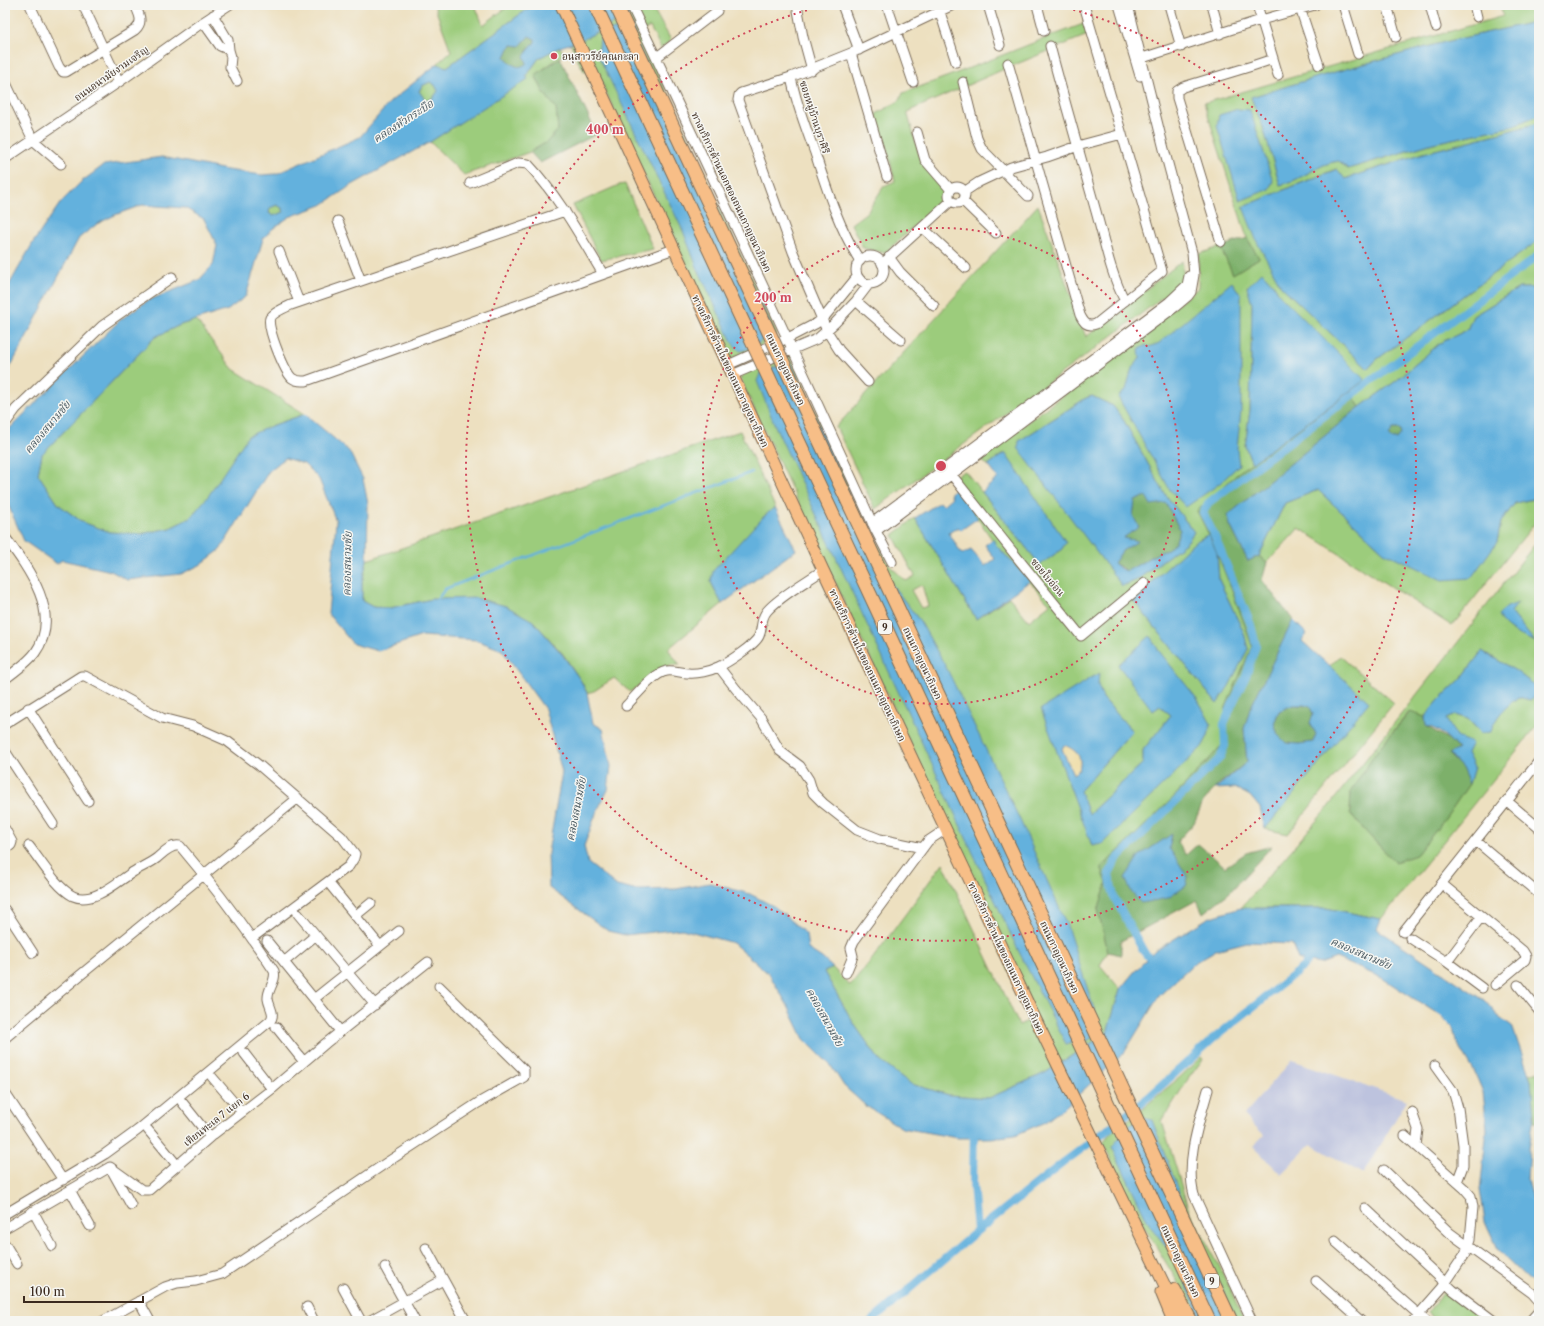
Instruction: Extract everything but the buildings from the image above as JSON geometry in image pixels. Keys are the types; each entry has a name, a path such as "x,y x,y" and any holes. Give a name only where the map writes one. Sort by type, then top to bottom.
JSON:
{"highway":[{"name":"ถนนกาญจนาภิเษก","path":"595,5 1209,1321"},
{"name":"ถนนกาญจนาภิเษก","path":"616,5 1231,1321"}],"main road":[{"name":"ทางบริการด้านในของถนนกาญจนาภิเษก","path":"561,5 730,370 1033,1014 1182,1321"},
{"path":"1128,1207 1148,1261 1173,1321"},
{"path":"1128,1207 1192,1321"}],"street":[{"path":"30,5 59,67 63,72 66,72 139,27 140,19 135,5"},
{"path":"83,5 119,82"},
{"name":"ถนนอนามัยงามเจริญ","path":"5,159 229,5"},
{"name":"ทางบริการด้านนอกของถนนกาญจนาภิเษก","path":"631,5 657,57 874,527 892,562"},
{"path":"797,5 803,37 812,70"},
{"path":"842,5 887,177"},
{"path":"887,5 913,82"},
{"name":"ซอยหมู่บ้านบุราศิริ","path":"860,261 833,207 797,104 791,77 812,70 896,32 939,8 953,5"},
{"path":"988,5 1000,45"},
{"path":"1037,5 1044,31"},
{"path":"1008,63 1083,322 1086,325 1091,326 1096,324 1126,301 1162,271 1084,5"},
{"path":"1120,5 1138,59"},
{"path":"874,527 1034,408 1169,302 1189,282 1185,243 1138,59 1128,5"},
{"path":"1169,5 1181,47"},
{"path":"1212,5 1220,34"},
{"path":"1257,5 1278,75"},
{"path":"1138,59 1181,47 1299,7 1315,5"},
{"path":"1343,5 1358,54"},
{"path":"1386,5 1396,38"},
{"path":"1430,5 1436,27"},
{"path":"1474,5 1477,17"},
{"path":"1299,7 1319,65"},
{"path":"939,8 956,62"},
{"path":"657,57 717,11"},
{"path":"213,15 228,40 231,57 230,68 237,81"},
{"path":"203,22 220,46 229,50"},
{"path":"1050,46 1111,265 1120,292 1126,301"},
{"path":"1221,242 1177,98 1177,91 1183,87 1273,59"},
{"path":"791,77 741,93 738,100 793,252 827,331 839,350 868,382"},
{"path":"5,81 33,140 61,164"},
{"path":"963,82 977,138 982,149 1028,196"},
{"path":"917,132 925,160 951,190"},
{"path":"951,201 957,203 975,185 1003,171 1122,134"},
{"path":"470,183 518,164 528,164 541,178 565,212 603,274"},
{"path":"951,201 949,196 951,190 956,187 962,189 963,196 996,233"},
{"path":"882,264 951,201"},
{"path":"565,212 299,302 272,315 269,320 272,337 291,377 297,381 306,381 674,249"},
{"path":"338,221 361,281"},
{"path":"923,228 966,268"},
{"path":"279,251 299,302"},
{"path":"871,256 879,260 882,264 883,274 881,278 874,284 860,281 857,277 856,267 860,261 871,256"},
{"path":"889,257 900,272 934,306"},
{"path":"5,424 16,409 102,326 172,277"},
{"path":"730,370 818,323 823,319 857,277"},
{"path":"730,370 817,339 827,331 856,301 869,284"},
{"path":"856,301 901,340"},
{"name":"ซอยใบอ่อน","path":"949,470 1081,636 1145,583"},
{"path":"5,536 27,567 42,598 46,620 43,636 35,652 21,667 5,679"},
{"path":"626,706 643,688 661,673 668,671 691,674 719,667 757,640 762,618 770,608 824,570"},
{"path":"719,667 762,718 780,752 800,766 809,780 813,793 822,803 857,830 880,839 923,848"},
{"path":"5,724 28,708 81,676 85,676 162,718 194,726 227,741 298,798 342,837 354,851 354,858 349,866 252,938"},
{"path":"28,708 88,801"},
{"path":"5,751 53,824"},
{"path":"1482,988 1407,935 1442,884 1539,761"},
{"path":"5,1038 298,798"},
{"path":"1508,802 1539,828"},
{"path":"5,829 12,842 11,845 5,850"},
{"path":"846,973 853,956 851,948 854,941 931,838 946,829"},
{"path":"1476,841 1539,894"},
{"path":"5,1214 105,1154 138,1130 271,1020 272,1010 268,998 275,975 274,971 252,938 204,874 180,846 176,845 170,848 148,864 98,894 80,898 70,894 55,880 29,846"},
{"path":"1442,884 1524,952 1526,956 1525,960 1495,985"},
{"path":"330,886 380,946"},
{"path":"355,916 371,903"},
{"path":"5,910 33,953"},
{"path":"298,914 375,1005"},
{"path":"1447,962 1481,917"},
{"path":"314,999 399,930"},
{"path":"284,962 316,935"},
{"path":"267,941 340,1031"},
{"name":"เทียนทะเล 7 แยก 6","path":"110,1167 134,1186 146,1191 150,1189 210,1137 272,1089 340,1031 428,962"},
{"path":"103,1321 170,1285 196,1281 222,1274 393,1158 478,1103 524,1077 524,1070 439,986"},
{"path":"1518,986 1539,1011"},
{"path":"276,1027 304,1062"},
{"path":"244,1053 272,1089"},
{"path":"1435,1066 1454,1091 1458,1108 1463,1145 1463,1166 1457,1182"},
{"path":"212,1077 242,1112"},
{"path":"1208,1090 1196,1135 1191,1169 1192,1188 1252,1321"},
{"path":"5,1093 63,1180"},
{"path":"182,1102 210,1137"},
{"path":"5,1110 14,1105"},
{"path":"1412,1112 1418,1129 1416,1146"},
{"path":"148,1130 177,1165"},
{"path":"1405,1136 1471,1196 1473,1207 1470,1240 1466,1254 1446,1283 1415,1318"},
{"path":"5,1228 110,1167 131,1205"},
{"path":"1384,1170 1450,1233 1532,1293 1539,1301"},
{"path":"70,1190 90,1226"},
{"path":"1365,1208 1446,1283 1494,1321"},
{"path":"33,1212 52,1246"},
{"path":"1335,1242 1415,1318 1426,1321"},
{"path":"5,1244 17,1264"},
{"path":"426,1248 466,1321"},
{"path":"385,1267 415,1321"},
{"path":"369,1321 443,1280"},
{"path":"1316,1280 1361,1321"},
{"path":"343,1288 361,1321"},
{"path":"139,1301 150,1321"},
{"path":"307,1307 314,1321"},
{"path":"1530,1321 1539,1311"}],"shaded area":[{"path":"1292,1060 1407,1100 1363,1174 1311,1144 1281,1174 1253,1146 1264,1135 1244,1115"}],"green space":[{"path":"434,5 475,5 483,25 510,5 533,5 447,67 437,64 451,51"},
{"path":"645,5 651,5 671,40 661,49 650,27 637,34 648,51 777,334 755,349 730,359 596,71 584,71 575,56 571,44 584,39"},
{"path":"1500,5 1539,5 1539,21 1445,42 1251,97 1263,127 1280,185 1295,180 1316,168 1331,162 1339,161 1348,169 1433,143 1509,127 1539,115 1539,123 1424,153 1344,179 1336,169 1244,207 1281,286 1368,369 1376,360 1539,240 1539,288 1519,288 1473,316 1467,330 1440,343 1396,381 1360,407 1350,392 1365,380 1279,294 1273,284 1247,286 1252,304 1250,410 1245,446 1252,463 1244,468 1197,511 1209,534 1195,542 1133,600 1217,704 1248,649 1244,633 1219,580 1217,553 1252,646 1226,707 1225,742 1175,796 1107,883 1098,910 1108,952 1100,965 1120,989 1107,1033 1045,1073 989,1098 949,1095 911,1084 880,1061 854,1024 824,972 833,968 849,985 853,983 943,863 1019,1025 1030,1020 942,812 740,378 745,373 790,355 837,460 889,565 906,581 915,576 893,535 915,518 976,619 1009,597 1029,621 1050,604 996,545 950,479 965,471 1040,565 1062,549 1004,453 988,465 978,459 1106,363 1198,288 1199,254 1220,247 1233,274 1259,258 1247,238 1204,103 1503,16","holes":["1092,396 1113,406 1124,421 1165,494 1194,532 1187,542 1137,580 1122,586 1019,441 1086,398","922,585 928,606 921,608 911,590","1150,636 1202,747 1093,846 1042,710 1098,674 1097,685 1103,698 1132,731 1080,791 1089,814 1143,763 1143,750 1171,715 1160,706 1153,711"]},
{"path":"1086,23 1090,34 1002,70 907,112 920,157 945,190 945,197 885,253 863,248 851,224 867,212 884,186 895,181 876,114 899,101 903,93"},
{"path":"529,36 535,39 535,42 527,51 527,63 521,67 515,66 505,57 509,48 512,45 520,46"},
{"path":"560,47 564,54 535,75 544,93 556,108 558,130 547,142 530,152 464,175 430,142 527,79 526,77 539,58"},
{"path":"560,58 597,134 540,163 530,152 547,142 558,130 556,108 544,93 535,75"},
{"path":"430,82 435,85 438,91 433,98 426,101 419,92 422,86"},
{"path":"625,184 653,249 601,260 573,205 619,185"},
{"path":"277,205 282,208 284,212 273,216 269,213 270,208"},
{"path":"1038,205 1086,337 1182,261 1184,281 1104,342 875,509 836,427"},
{"path":"1247,238 1259,258 1233,274 1220,247"},
{"path":"196,320 233,369 305,414 271,426 190,518 170,528 141,534 110,532 82,522 58,504 38,474 42,454 155,337 180,325"},
{"path":"1350,392 1360,407 1228,515 1230,525 1248,561 1259,556 1267,563 1262,580 1293,620 1250,709 1244,729 1247,762 1219,784 1203,802 1194,823 1177,842 1186,855 1198,844 1225,867 1246,853 1272,846 1229,893 1203,913 1197,900 1121,941 1121,955 1108,952 1098,910 1107,883 1101,868 1175,796 1225,742 1226,707 1252,646 1234,595 1197,511 1244,468","holes":["1172,835 1169,848 1177,861 1139,856"]},
{"path":"1393,429 1400,429 1401,434 1397,439 1391,439 1389,436"},
{"path":"740,431 775,507 761,519 711,582 722,604 668,649 680,665 670,665 656,672 630,692 614,678 594,691 587,693 563,654 533,621 432,599 390,608 373,607 362,601 362,582 367,560"},
{"path":"1318,490 1384,552 1497,542 1501,522 1515,503 1533,499 1539,491 1539,518 1452,626 1299,528 1267,563 1259,556 1285,503"},
{"path":"1146,495 1166,503 1180,530 1176,541 1168,551 1160,552 1127,571 1114,563 1122,551 1138,541 1122,538 1139,527 1133,516 1135,501"},
{"path":"1539,539 1539,689 1516,671 1482,651 1461,679 1439,700 1425,717 1409,712 1379,748 1351,791 1350,813 1395,862 1416,855 1445,819 1469,784 1474,767 1446,719 1455,715 1468,719 1481,733 1493,724 1503,709 1518,697 1530,700 1539,693 1539,723 1381,919 1326,908 1241,908 1325,811","holes":["1517,604 1511,612 1534,641 1498,615"]},
{"path":"1340,656 1394,703 1288,834 1265,829 1368,702 1329,667"},
{"path":"1293,705 1310,706 1313,714 1310,723 1316,734 1313,742 1299,744 1286,743 1278,735 1274,723 1279,711"},
{"path":"1410,712 1425,717 1426,726 1451,741 1458,750 1449,755 1462,768 1469,784 1445,819 1416,855 1395,862 1350,813 1351,791 1379,748"},
{"path":"1201,1057 1203,1059 1186,1082 1162,1121 1189,1211 1219,1265 1244,1321 1196,1321 1177,1281 1131,1205 1103,1142 1114,1129 1125,1123 1179,1078"},
{"path":"1539,1071 1539,1122 1534,1122 1531,1080 1529,1074"},
{"path":"1445,1289 1487,1321 1436,1321 1428,1313"}],"sand":[{"path":"1064,744 1078,754 1080,761 1079,771 1073,774 1062,749"}],"water":[{"path":"533,5 645,5 584,39 560,47 539,58 526,76 528,79 430,142 352,185 322,205 289,217 271,230 263,239 246,296 228,310 180,325 155,337 42,454 38,474 58,504 82,522 110,532 141,534 170,528 190,518 209,495 248,436 305,414 349,451 363,479 368,504 367,560 362,582 362,601 373,607 390,608 432,599 476,598 506,606 533,621 562,654 581,681 587,693 593,723 603,729 611,766 608,790 597,811 584,846 588,863 617,886 634,890 676,889 710,883 750,894 775,907 806,934 808,949 822,958 833,968 824,972 854,1024 880,1061 911,1084 949,1095 989,1098 1045,1073 1107,1033 1120,989 1135,971 1155,951 1208,918 1241,908 1326,908 1381,919 1377,929 1484,1000 1497,1015 1512,1026 1531,1080 1534,1117 1529,1149 1527,1180 1535,1211 1539,1218 1539,1287 1531,1282 1498,1250 1485,1221 1480,1190 1487,1129 1483,1092 1474,1071 1456,1041 1453,1028 1441,1016 1382,978 1336,958 1320,964 1298,959 1292,944 1247,942 1216,950 1194,963 1159,996 1124,1053 1066,1106 1045,1122 1015,1135 991,1138 958,1138 902,1128 866,1106 844,1086 831,1066 804,1039 788,1006 769,974 733,943 682,929 625,935 608,931 549,888 548,853 562,772 545,709 502,650 476,640 422,636 378,651 353,644 328,614 336,521 319,479 304,464 285,458 269,471 220,550 200,565 181,574 127,580 111,571 62,560 57,564 24,541 5,498 5,441 10,428 120,320 147,301 199,280 213,265 217,245 204,219 185,208 142,205 115,215 97,224 79,238 12,364 5,374 5,292 34,241 61,202 81,182 104,165 162,157 227,170 262,175 276,174 360,137 390,102 437,64 447,67","holes":["529,36 535,39 535,42 524,56 527,63 521,66 515,66 505,57 509,48 512,45 520,46","430,82 435,85 438,91 433,98 426,101 419,91 422,86","277,205 282,208 284,212 273,216 269,213 270,208"]},
{"path":"1539,21 1539,115 1509,127 1433,143 1348,169 1339,161 1331,162 1295,180 1280,185 1263,127 1251,97 1445,42"},
{"path":"633,25 635,39 771,326 759,343 746,350 740,351 733,344 697,267 683,231 598,55 600,39 611,30"},
{"path":"1238,109 1250,110 1273,181 1269,189 1240,201 1217,126 1219,115"},
{"path":"1539,123 1539,240 1376,360 1368,369 1281,286 1257,242 1243,207 1337,169 1345,179 1424,153"},
{"path":"1262,272 1273,284 1279,294 1365,380 1252,463 1245,446 1250,410 1252,304 1247,287"},
{"path":"1232,282 1241,295 1241,411 1237,449 1239,465 1219,484 1186,507 1170,490 1118,397 1126,390 1131,371 1140,358 1139,349 1146,345 1149,347 1159,343"},
{"path":"1519,288 1539,288 1539,491 1533,499 1515,503 1501,522 1497,542 1471,578 1442,580 1384,552 1318,490 1285,503 1259,556 1248,561 1230,525 1228,515 1360,407 1396,381 1440,343 1467,330 1473,316","holes":["1393,429 1400,429 1401,434 1397,439 1391,439 1389,436"]},
{"path":"791,363 890,582 920,621 947,669 1020,820 1066,923 1101,1030 1089,1040 1066,1044 1018,950 776,428 757,381 760,374 775,367"},
{"path":"1092,396 1113,406 1124,421 1165,494 1194,532 1187,542 1137,580 1122,586 1018,448 1019,441 1086,398","holes":["1146,496 1151,505 1166,503 1180,530 1176,541 1168,550 1160,552 1127,571 1121,569 1114,563 1122,551 1138,541 1123,538 1139,527 1133,516 1135,501"]},
{"path":"1005,453 1066,542 1062,549 1040,565 982,492 998,478 988,465"},
{"path":"956,487 978,518 961,530 958,527 949,533 962,554 971,550 985,566 995,559 985,545 993,539 996,545 1030,581 976,619 915,518 940,502 943,505 952,497 950,494"},
{"path":"775,507 796,550 722,604 711,582 713,571 761,519"},
{"path":"1209,534 1217,553 1219,580 1244,633 1248,649 1229,686 1217,704 1133,600 1195,542"},
{"path":"1518,603 1511,612 1535,642 1509,629 1504,625 1498,615 1507,607"},
{"path":"1293,620 1307,634 1302,641 1369,702 1265,829 1260,808 1250,796 1235,788 1215,789 1247,762 1244,729 1250,709","holes":["1293,705 1304,705 1310,707 1313,714 1310,723 1316,734 1313,742 1299,744 1286,743 1278,735 1274,723 1279,711"]},
{"path":"1150,636 1159,651 1198,700 1211,724 1208,736 1202,747 1102,844 1092,846 1041,709 1099,673 1098,685 1103,698 1132,731 1080,791 1089,814 1143,763 1143,750 1171,715 1160,706 1153,711 1118,665","holes":["1064,745 1078,754 1080,761 1079,770 1073,774 1062,749"]},
{"path":"1482,651 1516,671 1539,689 1539,693 1530,700 1518,697 1505,708 1498,717 1491,732 1481,733 1468,719 1455,715 1446,719 1457,737 1472,743 1467,753 1474,767 1469,784 1462,768 1449,754 1458,749 1440,732 1426,726 1425,717 1439,700 1461,679"},
{"path":"1172,834 1169,848 1188,877 1186,886 1168,898 1141,903 1132,893 1125,878 1139,856"},
{"path":"1140,1117 1152,1120 1188,1216 1237,1321 1202,1321 1173,1255 1150,1226 1112,1147 1126,1129"}],"waterway":[{"path":"1156,966 1144,952 1114,897 1109,874 1116,860 1220,758 1225,746 1224,724 1246,676 1256,645 1251,625 1213,532 1203,513 1208,503 1539,255"},
{"path":"437,600 445,589 752,472"},
{"path":"977,1231 1151,1095 1213,1039 1303,967 1314,953"},
{"path":"872,1321 977,1231 973,1184 974,1127"}],"place":[{"name":"อนุสาวรีย์คุณกะลา","path":"554,56"}],"water label":[{"name":"คลองหัวกระบือ","path":"403,121"},
{"name":"คลองสนามชัย","path":"47,427"},
{"name":"คลองสนามชัย","path":"347,564"},
{"name":"คลองสนามชัย","path":"576,809"},
{"name":"คลองสนามชัย","path":"1361,953"},
{"name":"คลองสนามชัย","path":"825,1017"}]}
